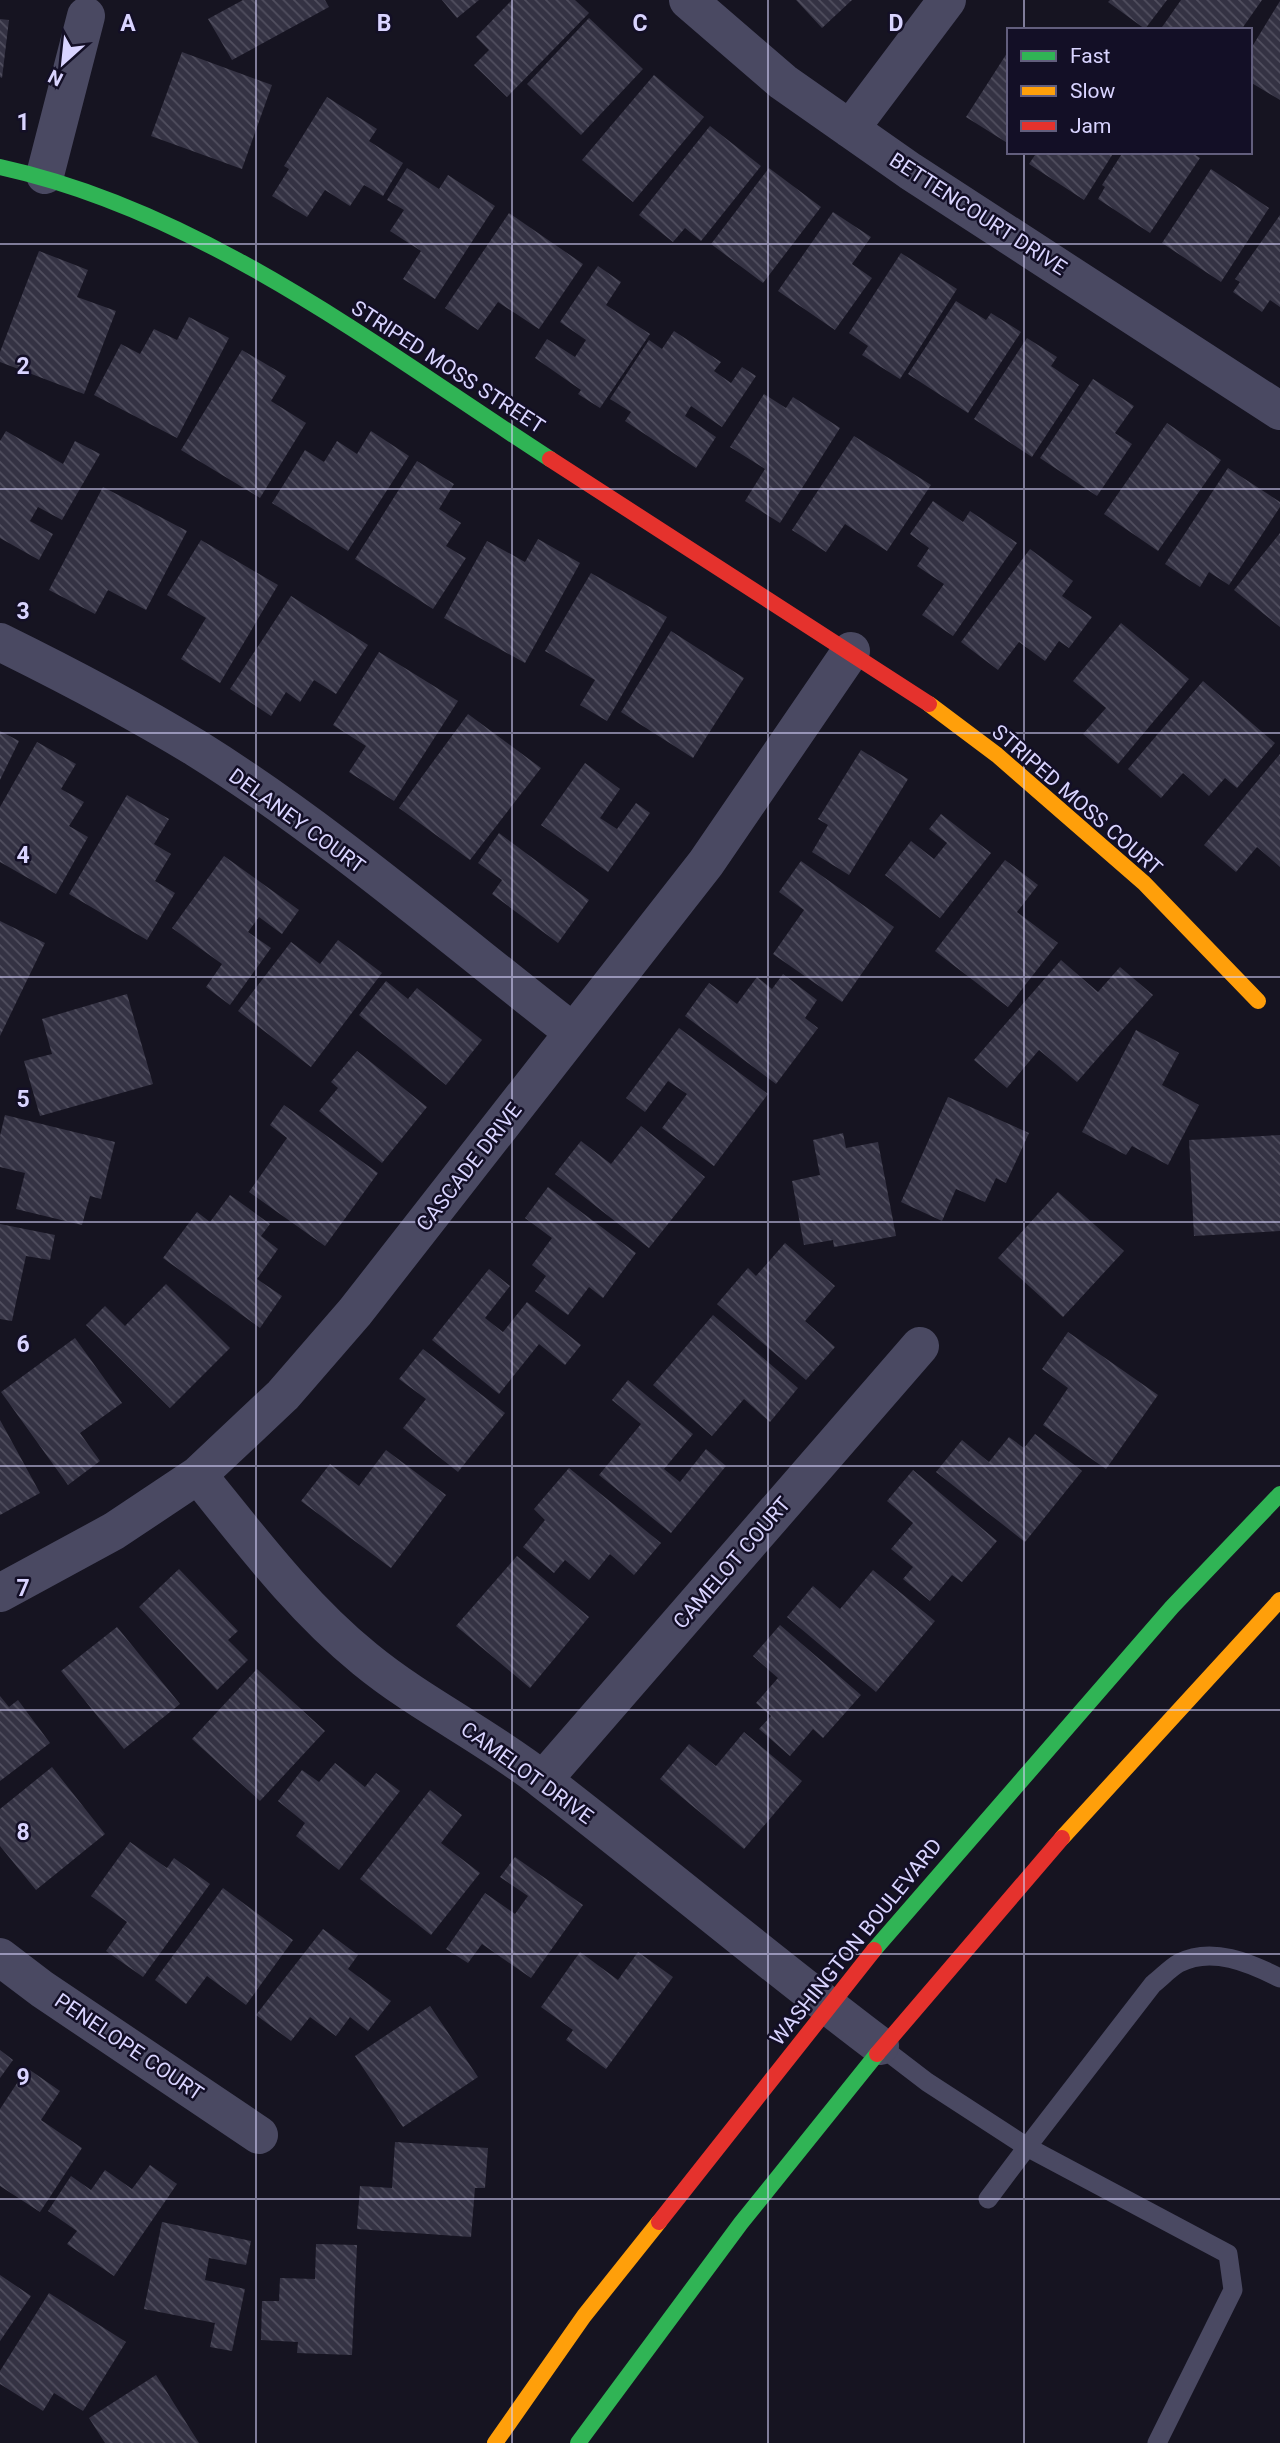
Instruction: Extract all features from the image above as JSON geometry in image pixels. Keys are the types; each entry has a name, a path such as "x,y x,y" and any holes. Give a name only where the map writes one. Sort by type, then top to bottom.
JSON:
{"main road":[{"name":"STRIPED MOSS STREET","path":"0,167 46,175 134,207 206,242 851,651"},
{"name":"STRIPED MOSS COURT","path":"851,651 997,755 1144,883 1258,1001"},
{"name":"WASHINGTON BOULEVARD","path":"495,2443 584,2316 904,1911 1202,1574 1280,1494"},
{"path":"578,2443 880,2046 1049,1851 1280,1600"}],"street":[{"name":"BETTENCOURT DRIVE","path":"688,0 783,82 850,129 1280,411"},
{"path":"850,129 947,0"},
{"path":"46,175 86,16"},
{"name":"DELANEY COURT","path":"0,642 89,685 209,757 300,820 573,1032"},
{"name":"CASCADE DRIVE","path":"0,1593 114,1531 198,1475 283,1395 355,1312 706,863 851,651"},
{"name":"CAMELOT COURT","path":"543,1780 920,1346"},
{"name":"CAMELOT DRIVE","path":"198,1475 295,1593 364,1658 421,1701 498,1747 543,1780 880,2046"},
{"name":"PENELOPE COURT","path":"0,1957 42,1989 259,2135"}],"lane":[{"path":"988,2199 1153,1984 1179,1963 1202,1956 1228,1957 1280,1978"},
{"path":"880,2046 927,2082 1027,2147 1184,2233 1228,2254 1233,2290 1157,2443"}],"building":[{"path":"243,0 325,0 329,7 232,60 208,19"},
{"path":"442,0 479,0 457,18"},
{"path":"512,0 575,0 589,13 507,97 474,65 489,50 476,37"},
{"path":"796,0 852,0 822,28"},
{"path":"1110,0 1167,0 1146,28 1108,2"},
{"path":"1181,0 1262,0 1242,28 1161,28"},
{"path":"1280,1 1280,100 1252,83 1252,47"},
{"path":"589,18 643,69 581,135 527,84"},
{"path":"0,19 9,20 2,78 0,77"},
{"path":"182,52 272,85 242,169 151,136"},
{"path":"1007,53 1007,143 966,117"},
{"path":"654,75 704,117 633,202 582,160"},
{"path":"327,97 377,129 369,141 403,163 383,196 364,185 350,206 325,190 307,217 272,196 289,169 284,166"},
{"path":"710,126 761,166 701,241 685,228 673,242 639,215"},
{"path":"1036,154 1113,154 1084,200 1029,164"},
{"path":"1122,154 1194,154 1200,158 1150,233 1098,199 1105,187 1102,185"},
{"path":"407,168 439,189 448,175 495,206 435,299 403,279 421,251 390,231 404,210 387,200"},
{"path":"769,168 821,207 763,283 711,244"},
{"path":"1211,169 1269,208 1221,282 1162,243"},
{"path":"833,212 871,237 852,264 872,278 835,330 778,291"},
{"path":"509,213 583,264 539,329 498,302 478,330 445,308"},
{"path":"1280,215 1280,307 1270,300 1262,312 1233,292 1240,282 1235,279"},
{"path":"39,251 88,270 77,297 116,311 84,394 0,362 0,352"},
{"path":"901,253 957,289 900,379 862,355 868,346 849,333"},
{"path":"598,266 621,282 606,305 650,334 600,408 578,394 581,390 535,358 547,339 575,357 586,340 560,322"},
{"path":"956,301 986,320 991,313 1021,332 968,413 908,374"},
{"path":"189,317 229,338 177,438 94,395 121,344 140,354 154,329 177,340"},
{"path":"674,331 721,362 714,371 731,383 742,367 756,376 722,427 691,406 685,416 716,437 696,468 625,421 631,412 610,399 649,340 662,349"},
{"path":"1027,338 1057,357 1051,366 1079,385 1032,457 974,419"},
{"path":"242,350 286,376 271,401 306,423 260,498 181,450"},
{"path":"1093,379 1134,406 1115,433 1132,444 1097,496 1040,458"},
{"path":"764,394 786,408 793,397 840,428 780,523 745,501 765,469 730,447"},
{"path":"1167,423 1221,460 1158,551 1104,514"},
{"path":"6,431 63,464 75,441 100,454 62,520 38,507 30,521 53,534 39,560 0,538 0,441"},
{"path":"371,431 409,456 348,551 272,503 305,450 324,462 337,441 357,454"},
{"path":"854,436 931,485 887,551 845,524 826,552 792,530"},
{"path":"417,461 454,484 439,509 461,523 446,546 466,558 433,609 355,559"},
{"path":"1228,468 1280,502 1280,507 1229,585 1209,572 1200,587 1165,564"},
{"path":"103,487 187,531 146,610 108,590 95,614 49,590"},
{"path":"933,501 963,522 970,511 1017,543 953,636 922,615 944,584 917,566 929,548 910,534"},
{"path":"1280,533 1280,627 1234,590"},
{"path":"538,539 580,563 525,663 444,618 487,541 525,562"},
{"path":"201,540 278,585 220,683 181,659 206,618 167,595"},
{"path":"1030,549 1073,581 1062,596 1092,617 1069,648 1059,641 1045,661 1019,642 998,670 961,642"},
{"path":"591,573 667,617 607,721 580,705 595,680 545,651"},
{"path":"291,596 368,645 336,694 314,680 300,702 286,692 271,716 230,689"},
{"path":"1121,623 1189,679 1118,764 1083,734 1106,708 1073,681"},
{"path":"671,631 744,678 693,758 621,712"},
{"path":"379,652 458,701 394,801 349,772 366,746 333,725"},
{"path":"1203,681 1275,743 1237,788 1225,778 1209,796 1183,773 1161,798 1128,769"},
{"path":"468,714 541,768 470,860 399,808"},
{"path":"0,731 19,741 0,780"},
{"path":"37,742 76,764 61,789 84,802 69,826 88,837 56,894 0,862 0,807"},
{"path":"861,750 908,779 849,875 812,852 828,825 818,819"},
{"path":"1280,754 1280,867 1257,847 1236,872 1204,845"},
{"path":"585,763 620,789 600,818 617,829 636,803 650,813 608,872 541,825"},
{"path":"127,795 169,819 154,844 171,854 155,881 175,893 147,940 69,894"},
{"path":"941,814 991,853 940,918 885,875 911,841 934,859 947,843 929,829"},
{"path":"499,833 589,900 558,943 492,894 502,880 478,863"},
{"path":"224,856 299,910 282,934 259,917 248,932 271,948 230,1005 206,987 222,964 172,928"},
{"path":"1005,860 1038,885 1017,912 1058,943 1008,1007 935,951"},
{"path":"801,861 894,927 842,1002 773,954 804,910 779,892"},
{"path":"0,921 45,943 0,1036"},
{"path":"338,940 382,973 311,1067 238,1011 291,942 320,964"},
{"path":"1061,960 1098,992 1120,967 1153,995 1077,1082 1039,1050 1007,1088 974,1060"},
{"path":"783,974 817,1000 805,1018 818,1028 776,1084 685,1016 709,983 737,1004 757,977 772,989"},
{"path":"386,981 408,999 417,988 482,1040 446,1085 359,1015"},
{"path":"127,994 153,1084 40,1116 24,1061 52,1054 42,1019"},
{"path":"679,1028 768,1094 714,1166 662,1128 687,1094 668,1081 645,1112 626,1098"},
{"path":"1136,1030 1179,1053 1162,1085 1199,1105 1168,1165 1132,1146 1126,1155 1082,1132"},
{"path":"357,1051 427,1107 382,1163 319,1111 338,1088 331,1082"},
{"path":"948,1097 1029,1133 1006,1183 996,1178 985,1202 956,1189 942,1221 901,1202"},
{"path":"284,1105 378,1173 325,1246 249,1192 287,1138 270,1125"},
{"path":"5,1115 115,1142 101,1199 90,1196 82,1225 16,1209 25,1173 0,1167 0,1136"},
{"path":"641,1126 705,1177 649,1248 555,1174 581,1141 611,1164"},
{"path":"843,1133 846,1148 878,1142 896,1236 834,1247 833,1240 804,1245 792,1181 820,1175 813,1140"},
{"path":"1280,1135 1280,1231 1194,1236 1189,1140"},
{"path":"548,1187 636,1253 603,1298 589,1287 568,1315 535,1291 546,1276 532,1265 552,1238 525,1218"},
{"path":"1058,1192 1124,1251 1063,1317 998,1258"},
{"path":"230,1195 270,1224 261,1236 278,1249 257,1279 282,1296 260,1328 163,1258 197,1212 210,1222"},
{"path":"0,1224 55,1235 50,1260 26,1256 12,1321 0,1319"},
{"path":"785,1243 835,1286 805,1321 835,1347 806,1380 717,1304 748,1268 756,1276"},
{"path":"489,1269 510,1286 485,1318 503,1332 527,1302 581,1345 565,1365 539,1344 499,1394 432,1340"},
{"path":"166,1284 230,1348 170,1408 86,1325 105,1306 125,1326"},
{"path":"713,1315 798,1388 770,1422 744,1399 712,1436 653,1385"},
{"path":"1068,1332 1158,1395 1106,1469 1043,1425 1068,1388 1042,1369"},
{"path":"75,1338 122,1403 80,1433 100,1461 68,1485 1,1392"},
{"path":"423,1349 505,1413 458,1472 403,1428 426,1399 399,1379"},
{"path":"628,1380 693,1434 664,1469 680,1482 706,1449 726,1466 671,1533 599,1475 641,1424 612,1400"},
{"path":"0,1420 40,1493 0,1515"},
{"path":"1035,1434 1082,1471 1025,1542 936,1472 962,1440 989,1462 1009,1437 1024,1448"},
{"path":"386,1450 446,1495 391,1568 301,1501 330,1464 359,1486"},
{"path":"569,1468 661,1543 634,1575 610,1554 589,1580 565,1560 554,1573 523,1547 545,1520 534,1509"},
{"path":"913,1470 997,1541 962,1582 952,1575 930,1601 903,1579 913,1567 891,1549 913,1523 887,1501"},
{"path":"517,1556 589,1617 530,1688 456,1626"},
{"path":"179,1569 238,1631 228,1640 248,1660 217,1690 139,1607"},
{"path":"873,1570 935,1621 876,1692 787,1617 813,1586 840,1609"},
{"path":"780,1625 861,1695 823,1738 813,1729 790,1756 759,1729 771,1716 756,1703 778,1678 753,1656"},
{"path":"117,1627 180,1704 124,1749 61,1671"},
{"path":"257,1669 325,1731 260,1801 192,1739"},
{"path":"0,1696 9,1707 18,1700 50,1743 0,1781"},
{"path":"744,1732 802,1781 744,1849 660,1779 689,1744 716,1766"},
{"path":"335,1763 365,1787 376,1773 400,1791 339,1870 296,1836 305,1823 278,1801 302,1770 319,1782"},
{"path":"52,1767 105,1834 36,1890 0,1846 0,1809"},
{"path":"430,1790 462,1815 441,1843 480,1873 431,1935 360,1879"},
{"path":"130,1842 167,1868 174,1858 210,1884 143,1977 106,1951 127,1922 91,1896"},
{"path":"515,1857 583,1905 531,1978 482,1944 468,1963 446,1949 485,1893 515,1914 528,1896 500,1877"},
{"path":"223,1888 293,1940 246,2005 207,1976 186,2004 155,1980"},
{"path":"323,1929 358,1955 348,1969 391,2001 368,2031 350,2017 336,2036 310,2017 291,2041 256,2015"},
{"path":"580,1952 618,1980 638,1952 673,1977 606,2069 566,2040 573,2030 541,2007"},
{"path":"430,2006 478,2077 403,2127 355,2056"},
{"path":"0,2050 13,2060 0,2078"},
{"path":"27,2068 60,2091 41,2120 82,2148 40,2212 0,2186 0,2109"},
{"path":"395,2142 488,2148 485,2188 475,2188 471,2237 357,2229 360,2186 392,2188"},
{"path":"150,2165 177,2184 114,2276 67,2244 77,2231 48,2211 71,2176 91,2190 105,2170 132,2189"},
{"path":"162,2222 251,2241 246,2265 209,2258 205,2280 245,2289 232,2351 210,2347 215,2323 144,2309"},
{"path":"316,2244 357,2245 352,2355 297,2353 298,2342 261,2340 262,2301 279,2301 280,2278 315,2279"},
{"path":"0,2275 31,2296 0,2341"},
{"path":"49,2293 126,2342 83,2411 54,2393 43,2411 0,2384 0,2371"},
{"path":"156,2375 199,2443 105,2443 89,2418"}],"traffic: fast":[{"path":"0,167 75,188 147,216 217,249 354,329 550,459"},
{"path":"874,1950 1172,1607 1280,1494"},
{"path":"578,2443 741,2223 877,2054"}],"traffic: slow":[{"path":"929,704 997,755 1144,883 1258,1001"},
{"path":"1062,1838 1280,1600"},
{"path":"495,2443 584,2316 659,2222"}],"traffic: jam":[{"path":"550,459 929,704"},
{"path":"877,2054 1062,1838"},
{"path":"659,2222 874,1950"}]}
